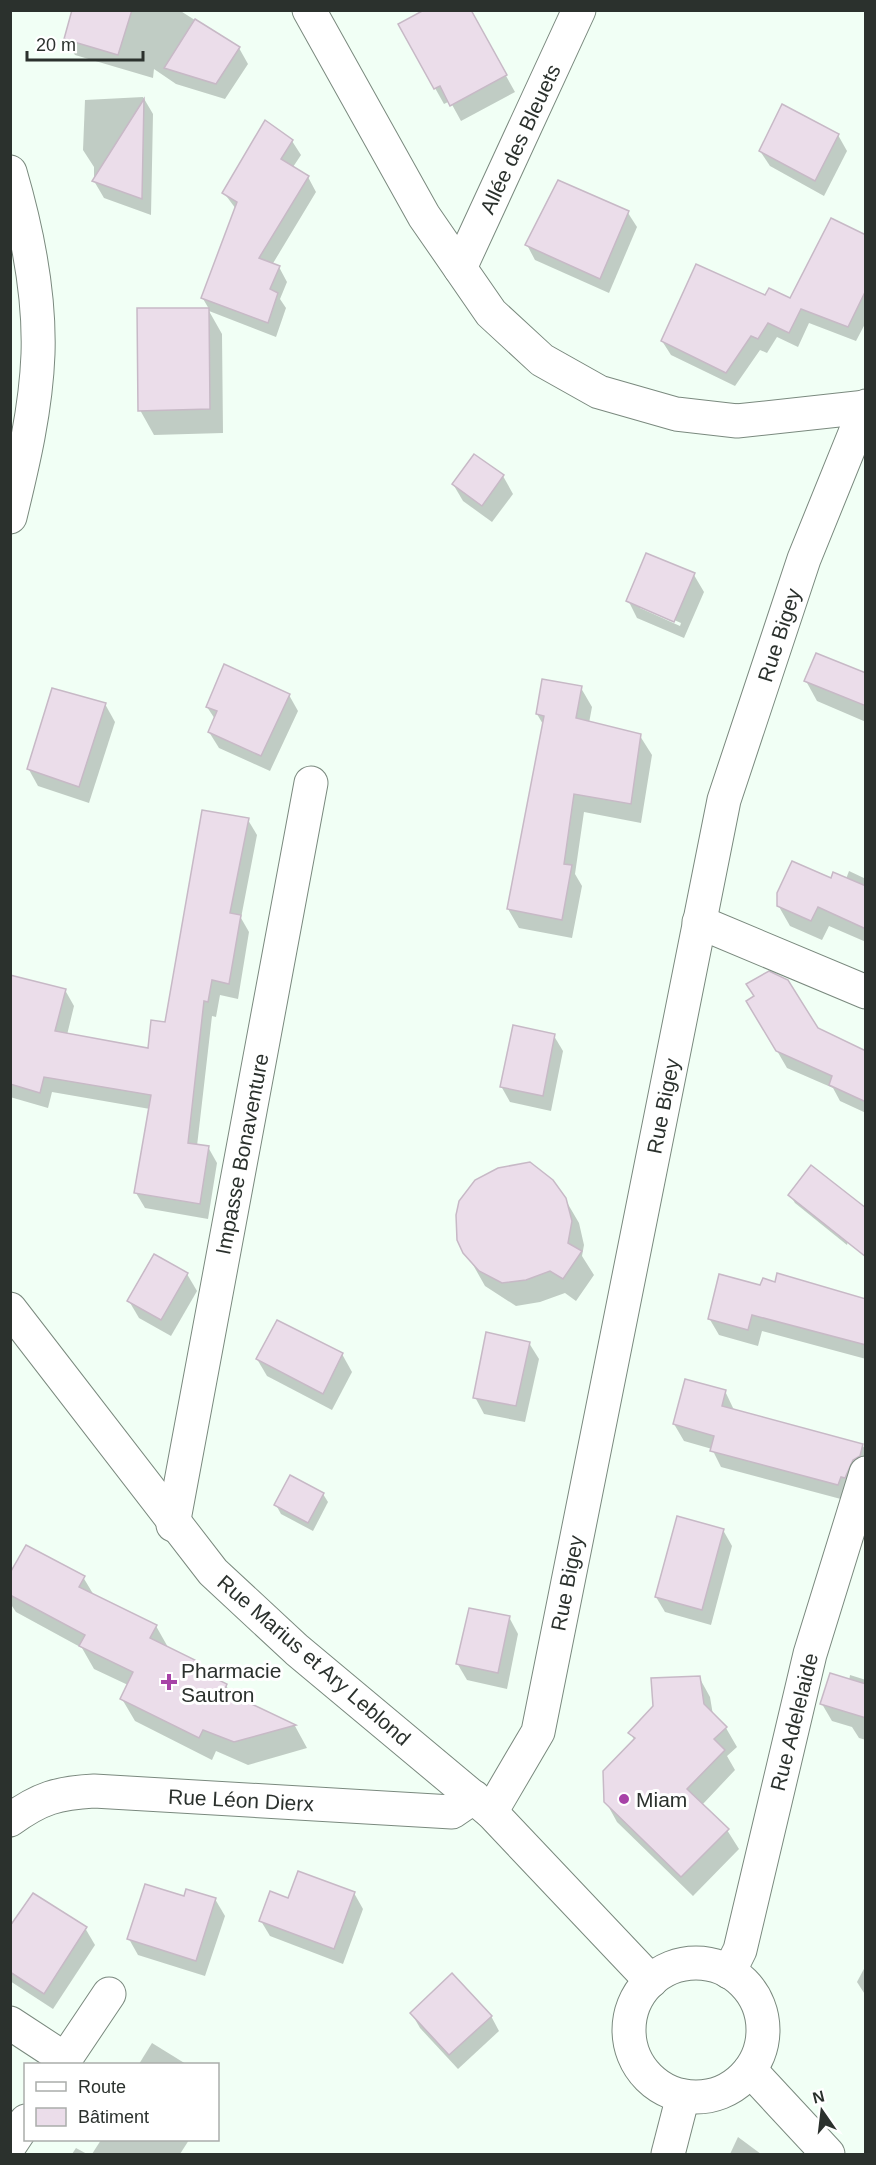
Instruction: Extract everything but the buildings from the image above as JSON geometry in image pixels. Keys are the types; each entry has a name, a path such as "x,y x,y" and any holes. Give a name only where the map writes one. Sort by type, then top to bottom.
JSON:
{"street":[{"path":"309,10 424,216 491,313 542,360 599,392 676,414 737,421 865,406"},
{"name":"Allée des Bleuets","path":"460,268 579,10"},
{"path":"10,172 23,216 34,286 38,354 28,445 10,517"},
{"name":"Rue Bigey","path":"482,1804 538,1732 724,800 804,560 865,406"},
{"name":"Impasse Bonaventure","path":"173,1525 311,783"},
{"path":"699,922 866,992"},
{"name":"Rue Marius et Ary Leblond","path":"10,1309 173,1525 213,1572 297,1650 482,1804 651,1981"},
{"name":"Rue Adelelaide","path":"729,1972 740,1950 810,1654 866,1473"},
{"name":"Rue Léon Dierx","path":"10,1820 31,1805 62,1793 94,1791 452,1812 482,1804"},
{"path":"688,1963 709,1965 729,1972 747,1986 758,2005 763,2027 760,2050 750,2070 736,2083 720,2092 702,2097 683,2096 646,2076 635,2059 629,2038 630,2017 637,1997 651,1981 668,1969 688,1963"},
{"path":"10,2023 64,2062 109,1994"},
{"path":"750,2070 828,2154"},
{"path":"668,2154 683,2096"},
{"path":"10,2145 24,2124"}],"place":[{"name":"Pharmacie Sautron","path":"169,1682"},
{"name":"Miam","path":"624,1799"}]}
